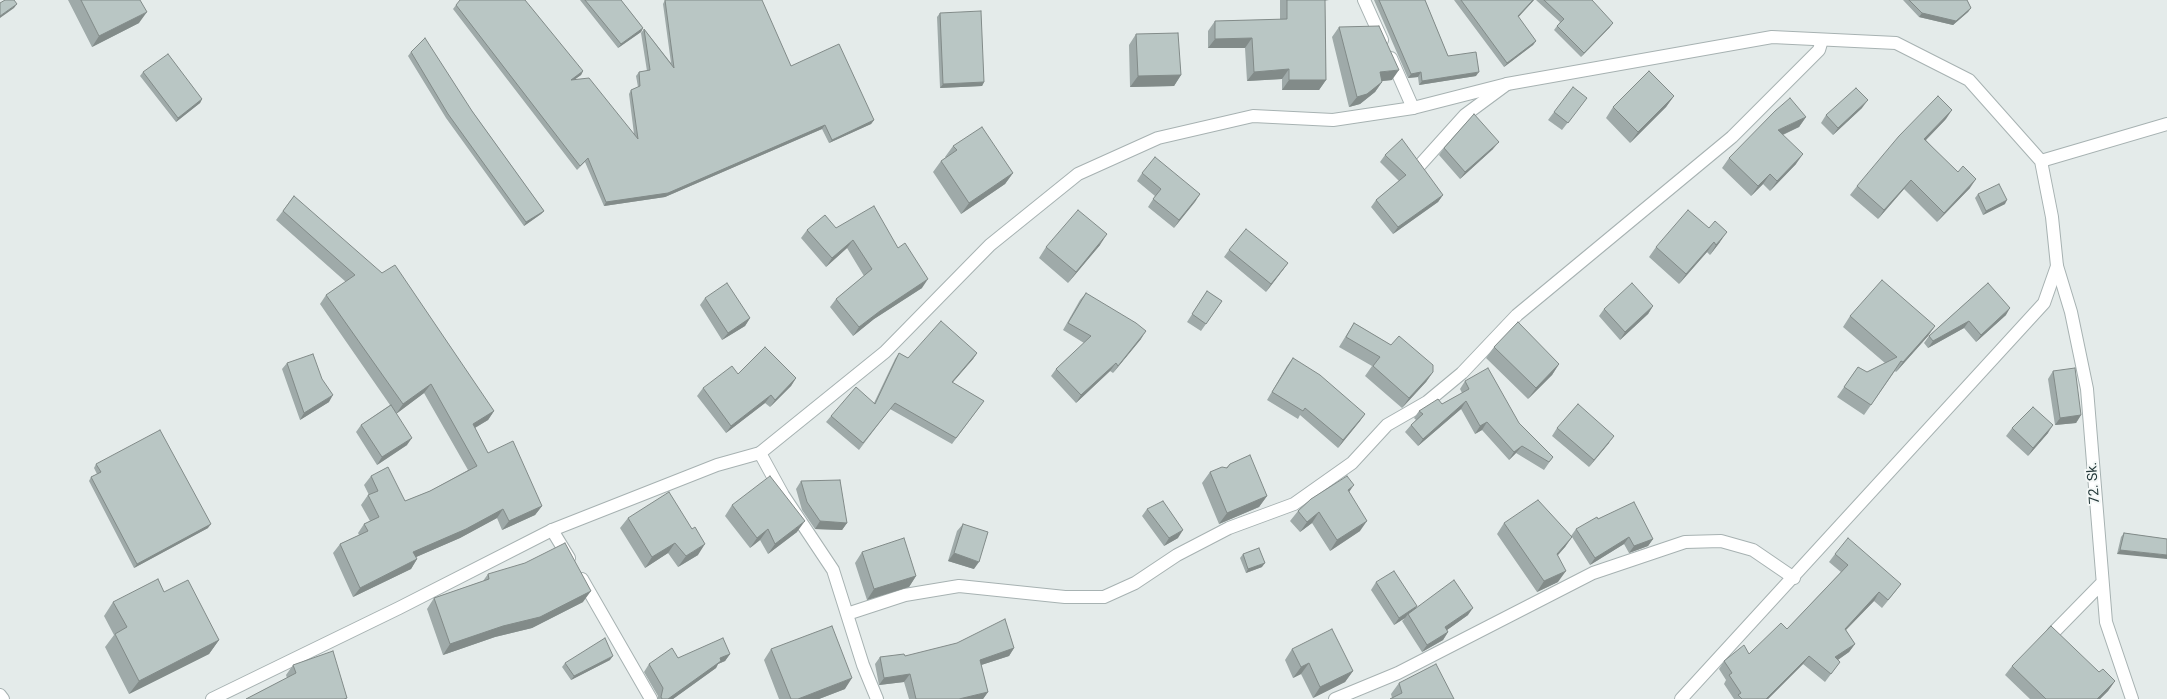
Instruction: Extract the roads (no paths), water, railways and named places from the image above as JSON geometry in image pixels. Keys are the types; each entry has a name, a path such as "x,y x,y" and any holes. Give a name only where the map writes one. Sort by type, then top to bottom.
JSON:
{"street":[{"path":"1364,0 1414,108"},
{"path":"212,699 399,608 552,530 718,465 760,453 885,352 990,244 1078,174 1158,138 1253,116 1333,120 1414,108 1507,84 1772,37 1896,43 1969,80 2041,161 2052,217 2057,266 2044,303 1794,578 1681,699"},
{"path":"847,614 905,595 959,586 1065,597 1104,597 1135,583 1177,555 1229,528 1294,504 1352,463 1388,425 1427,402 1462,373 1518,315 1732,137 1820,50 1822,40"},
{"path":"1420,165 1465,115 1507,84"},
{"path":"2041,161 2167,124"},
{"name":"72. Sk.","path":"2057,266 2071,312 2087,389 2106,622 2132,699"},
{"path":"760,453 783,495 833,570 862,665 877,699"},
{"path":"552,530 651,699"},
{"path":"1335,699 1398,672 1593,573 1686,542 1721,541 1753,550 1794,578"},
{"path":"2053,633 2102,584"},
{"path":"0,695 3,699"}]}
